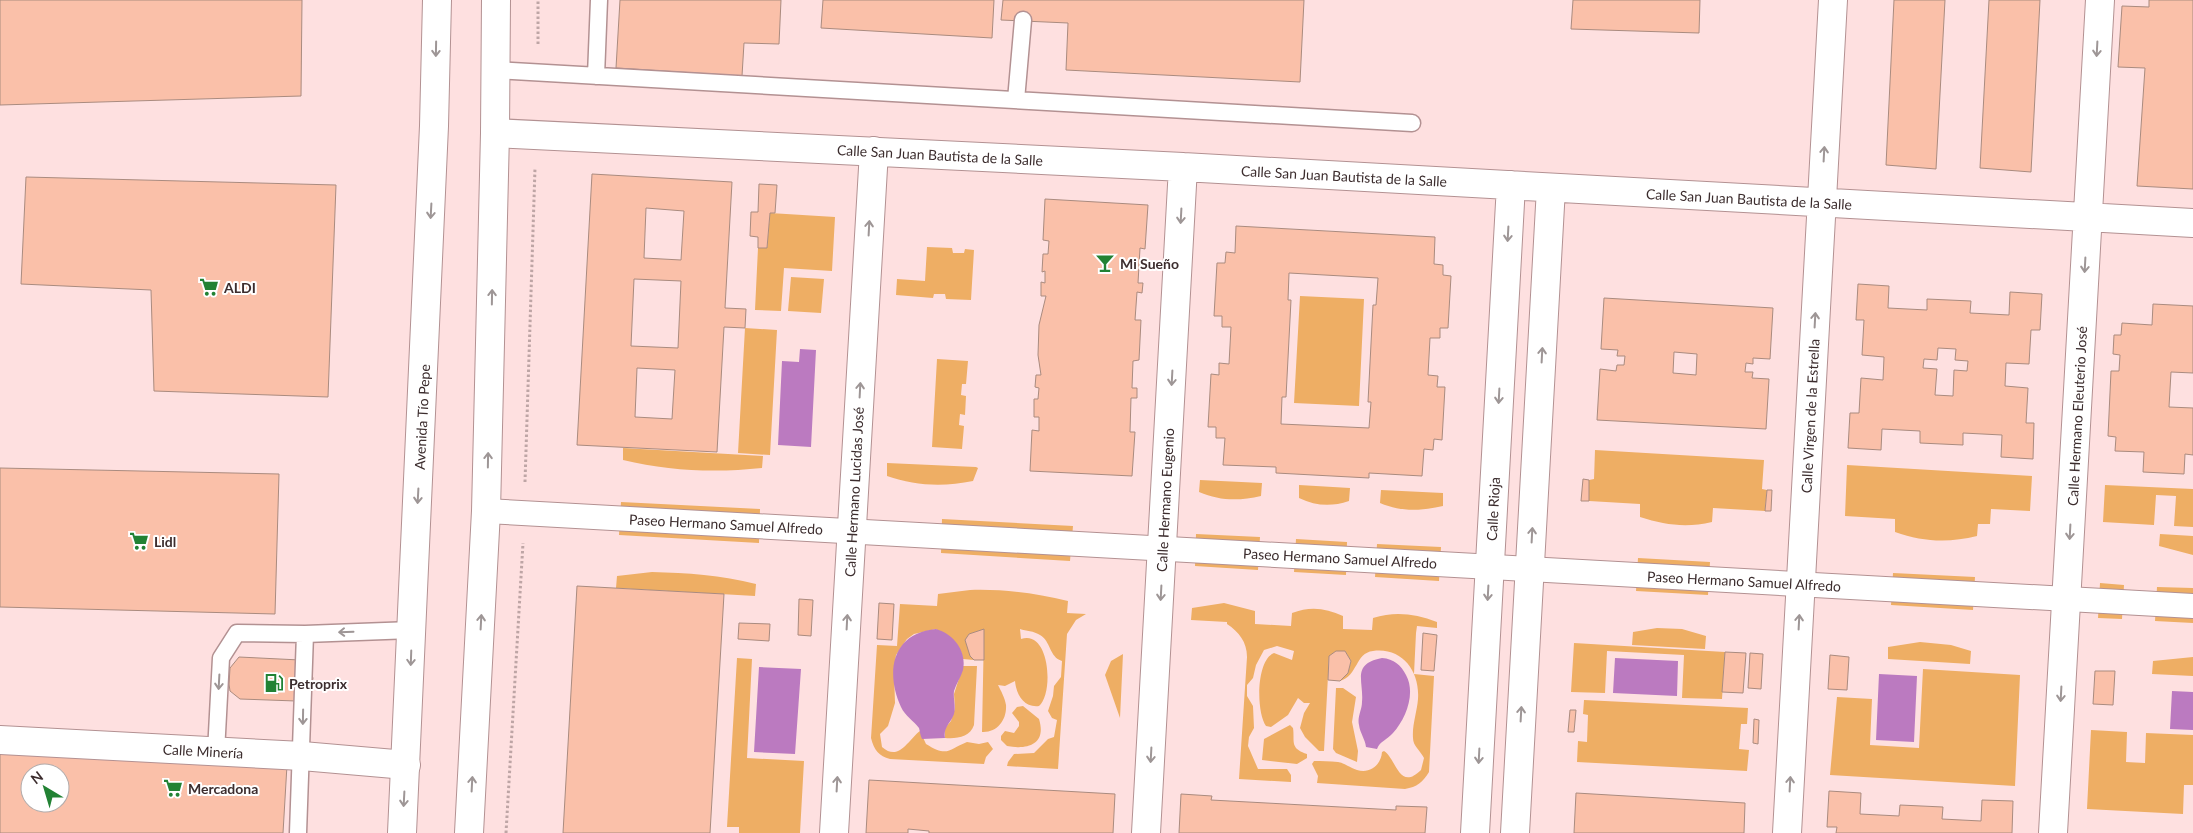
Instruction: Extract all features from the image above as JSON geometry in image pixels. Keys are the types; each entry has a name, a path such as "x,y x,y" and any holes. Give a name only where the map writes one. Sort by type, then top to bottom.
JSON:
{"street":[{"name":"Avenida Tío Pepe","path":"402,833 434,136 437,0"},
{"path":"469,833 486,511 496,132 494,70 496,0"},
{"name":"Calle Virgen de la Estrella","path":"1788,833 1833,0"},
{"name":"Calle Hermano Eleuterio José","path":"2053,833 2100,0"},
{"name":"Calle San Juan Bautista de la Salle","path":"496,132 1183,167 2193,223"},
{"name":"Calle Hermano Lucidas José","path":"834,833 874,151"},
{"name":"Calle Hermano Eugenio","path":"1146,833 1183,167"},
{"name":"Calle Rioja","path":"1475,833 1511,185"},
{"path":"1515,833 1552,188"},
{"name":"Paseo Hermano Samuel Alfredo","path":"486,511 2193,606"},
{"name":"Calle Minería","path":"0,740 302,756 406,765"}],"lane":[{"path":"596,76 599,0"},
{"path":"1016,100 1023,20"},
{"path":"494,70 1412,123"},
{"path":"216,752 220,658 238,633 305,634 412,630"},
{"path":"298,833 305,634"}],"path":[{"path":"537,72 538,0"},
{"path":"506,833 530,370 535,135"}],"shaded area":[{"path":"770,213 835,217 832,271 784,268 781,311 755,310 758,248 767,248"},
{"path":"927,247 952,248 953,253 964,253 965,249 974,250 971,300 946,299 945,294 934,294 933,298 896,295 897,279 925,281"},
{"path":"791,277 824,279 821,313 788,311"},
{"path":"1300,296 1364,299 1359,406 1294,403"},
{"path":"745,328 777,330 770,455 738,453"},
{"path":"800,349 816,350 811,447 778,445 782,361 799,362"},
{"path":"937,359 968,361 966,384 962,384 961,395 966,396 965,415 960,414 959,425 964,426 962,449 932,447"},
{"path":"623,448 763,456 762,468 709,471 658,467 623,460"},
{"path":"1595,450 1764,460 1762,489 1767,490 1765,511 1713,508 1712,522 1676,525 1640,517 1640,504 1589,501 1589,480 1594,479"},
{"path":"887,463 978,468 973,481 951,484 919,484 887,476"},
{"path":"1847,465 2032,476 2030,511 1991,509 1990,524 1978,524 1977,536 1956,540 1916,538 1895,532 1895,519 1845,516"},
{"path":"1200,480 1262,483 1261,496 1245,499 1214,497 1199,492"},
{"path":"1299,485 1350,488 1349,501 1330,505 1311,503 1299,498"},
{"path":"2105,485 2193,489 2193,527 2174,526 2176,496 2156,495 2154,525 2103,522"},
{"path":"1381,490 1443,493 1443,506 1419,510 1388,506 1380,503"},
{"path":"621,502 760,509 759,543 619,535"},
{"path":"942,519 1073,526 1070,561 941,553"},
{"path":"1196,534 1260,537 1258,570 1195,566"},
{"path":"2160,534 2193,536 2193,555 2159,546"},
{"path":"1296,539 1347,542 1346,575 1294,572"},
{"path":"1377,544 1441,547 1439,581 1375,577"},
{"path":"1638,558 1710,562 1708,595 1636,591"},
{"path":"652,572 730,578 756,584 755,596 616,588 617,576"},
{"path":"1893,573 1975,577 1973,610 1891,605"},
{"path":"2100,583 2124,585 2122,619 2098,618"},
{"path":"2157,587 2193,588 2193,623 2155,621"},
{"path":"970,590 1007,591 1056,598 1068,601 1067,613 1086,614 1076,620 1067,634 1058,769 1007,766 1014,754 1034,753 1048,739 1054,737 1057,720 1052,718 1048,711 1054,686 1061,677 1062,661 1052,653 1044,638 1035,633 1020,629 1021,639 1031,639 1038,644 1043,653 1048,677 1044,699 1039,706 1029,705 1019,695 1015,681 1005,686 998,685 1006,705 1005,716 996,728 987,732 982,732 984,630 969,634 966,640 970,656 974,660 963,659 961,652 936,629 914,634 907,639 896,655 894,672 895,703 888,726 880,734 882,747 888,751 898,751 920,731 926,744 939,751 948,751 967,742 979,744 988,742 993,749 986,757 984,764 890,759 880,754 874,746 871,738 877,645 897,646 900,604 937,606 938,594"},
{"path":"1224,603 1255,611 1255,624 1291,626 1292,613 1312,609 1330,611 1343,616 1343,629 1372,630 1373,618 1398,614 1413,615 1437,622 1437,628 1417,626 1416,633 1414,674 1434,676 1429,772 1424,779 1419,784 1405,789 1317,783 1318,776 1312,764 1314,761 1338,762 1357,770 1366,771 1380,761 1384,751 1403,776 1414,776 1421,770 1424,758 1413,741 1418,689 1412,670 1401,657 1383,651 1367,653 1359,660 1350,674 1340,681 1348,673 1351,661 1345,651 1336,651 1329,657 1324,751 1319,751 1305,737 1300,728 1304,713 1310,703 1304,703 1298,698 1288,715 1271,727 1266,726 1263,719 1259,699 1261,675 1264,665 1274,653 1292,660 1294,651 1277,646 1264,650 1256,665 1253,678 1247,685 1247,696 1253,706 1254,728 1249,737 1248,746 1258,769 1287,769 1291,775 1291,782 1239,779 1247,657 1246,647 1239,634 1227,622 1191,620 1192,608"},
{"path":"1657,628 1682,629 1706,636 1705,649 1632,645 1633,632"},
{"path":"936,629 953,639 961,650 964,663 954,691 954,714 946,728 945,738 922,739 919,728 901,707 896,694 893,668 901,646 921,632"},
{"path":"1920,642 1951,645 1971,651 1970,664 1888,659 1888,647"},
{"path":"1574,643 1725,652 1722,699 1682,698 1684,655 1607,651 1605,693 1571,692"},
{"path":"1123,654 1120,718 1105,675 1111,661"},
{"path":"2193,657 2193,676 2152,674 2153,661"},
{"path":"737,658 752,659 747,758 804,761 800,833 739,833 739,827 727,827"},
{"path":"1382,658 1394,661 1402,668 1409,682 1410,698 1402,721 1377,749 1366,747 1360,728 1359,719 1362,705 1361,674 1366,664"},
{"path":"1615,658 1678,661 1677,696 1613,693"},
{"path":"963,666 977,666 974,725 966,735 945,738 945,728 951,721 955,708 954,694"},
{"path":"759,667 801,669 795,754 754,752"},
{"path":"1923,669 2020,675 2015,786 1830,775 1837,697 1872,699 1870,745 1919,748"},
{"path":"1879,674 1917,676 1914,742 1876,740"},
{"path":"1336,688 1343,688 1356,697 1352,722 1358,751 1357,762 1336,753 1333,749"},
{"path":"2172,691 2193,692 2193,730 2170,729"},
{"path":"1584,700 1748,708 1747,724 1741,724 1739,749 1749,750 1747,771 1577,762 1578,741 1587,742 1588,715 1583,714"},
{"path":"1023,706 1039,719 1041,728 1038,740 1028,746 1007,746 1001,740 1001,736 1005,731 1014,733 1019,726 1019,722 1012,713 1017,707"},
{"path":"1290,725 1293,728 1295,747 1307,754 1307,758 1297,764 1262,760 1264,739"},
{"path":"2091,730 2127,732 2126,762 2145,763 2146,733 2193,735 2193,785 2184,785 2183,814 2087,809"}],"building":[{"path":"0,0 302,0 301,96 0,105"},
{"path":"620,0 781,0 779,44 744,43 742,76 616,68"},
{"path":"823,0 994,0 992,38 821,28"},
{"path":"1003,0 1304,0 1300,82 1066,70 1068,23 1001,20"},
{"path":"1573,0 1700,0 1699,33 1571,29"},
{"path":"1894,0 1945,0 1936,169 1886,165"},
{"path":"1989,0 2040,0 2031,172 1980,168"},
{"path":"2149,0 2193,0 2193,189 2137,186 2145,68 2118,67 2122,6 2149,7"},
{"path":"592,174 732,182 725,308 746,309 745,328 724,327 717,452 577,445","holes":["646,208 684,211 681,260 644,258","634,279 681,281 678,348 631,346","637,368 675,370 672,419 635,417"]},
{"name":"ALDI","path":"26,177 336,185 328,397 154,391 151,290 21,284"},
{"path":"759,184 777,185 775,213 770,213 767,248 758,248 758,237 750,236 751,212 758,212"},
{"path":"1045,199 1148,205 1145,249 1140,248 1138,283 1143,283 1142,293 1137,292 1135,320 1141,320 1139,360 1133,361 1132,388 1137,388 1137,398 1131,398 1130,432 1135,432 1132,476 1030,471 1032,430 1039,431 1039,417 1034,417 1034,399 1038,399 1039,388 1035,387 1036,375 1041,375 1038,355 1039,325 1046,296 1041,296 1041,282 1045,283 1045,271 1042,272 1043,254 1048,254 1049,241 1043,240"},
{"path":"1236,226 1435,237 1434,264 1443,265 1443,275 1451,276 1448,328 1440,328 1440,338 1430,338 1428,375 1438,376 1437,387 1445,387 1442,440 1434,439 1433,450 1424,449 1422,476 1369,473 1369,478 1276,473 1276,467 1223,465 1225,438 1216,438 1216,427 1208,427 1211,374 1219,375 1219,363 1229,364 1231,327 1222,327 1222,316 1214,316 1217,263 1225,263 1226,252 1235,253","holes":["1289,273 1378,278 1376,305 1373,305 1368,402 1371,402 1369,428 1281,424 1282,397 1286,397 1291,300 1288,300"]},
{"path":"1858,284 1889,286 1888,308 1927,310 1927,299 1971,301 1970,313 2009,315 2010,292 2042,294 2040,330 2031,330 2029,364 2006,363 2005,386 2028,388 2026,423 2034,423 2033,459 2001,457 2002,435 1963,433 1963,445 1920,443 1920,431 1882,429 1881,450 1848,448 1850,413 1859,413 1861,378 1883,380 1884,357 1862,355 1864,320 1856,320","holes":["1938,348 1956,349 1955,360 1968,361 1967,371 1954,370 1953,396 1935,395 1937,369 1923,368 1924,359 1937,360"]},
{"path":"1604,298 1773,308 1770,359 1753,358 1753,364 1746,363 1745,372 1753,372 1752,378 1769,379 1766,429 1597,420 1600,369 1616,371 1617,365 1624,365 1625,356 1617,356 1618,350 1601,349","holes":["1674,352 1697,354 1696,375 1673,373"]},
{"path":"2153,304 2193,306 2193,373 2171,372 2169,407 2193,408 2193,455 2185,454 2184,474 2143,472 2144,452 2115,451 2116,437 2108,436 2111,371 2119,371 2120,355 2113,354 2114,335 2121,335 2122,323 2152,325"},
{"name":"Lidl","path":"0,468 279,474 275,614 0,607"},
{"path":"1583,479 1589,480 1589,501 1581,501"},
{"path":"1767,490 1772,490 1771,511 1765,511"},
{"path":"577,586 724,594 710,833 563,833"},
{"path":"799,599 813,600 811,636 798,635"},
{"path":"879,603 894,604 892,640 877,639"},
{"path":"739,623 770,624 769,641 738,639"},
{"path":"984,629 984,660 974,660 970,656 965,640 969,634"},
{"path":"1423,633 1437,635 1434,671 1421,670"},
{"path":"1336,651 1345,651 1351,661 1348,673 1340,681 1328,680 1329,656"},
{"path":"1725,652 1746,653 1743,693 1722,692"},
{"path":"1750,653 1763,654 1761,689 1748,688"},
{"path":"1830,655 1849,657 1847,690 1828,689"},
{"path":"239,657 300,660 307,665 313,678 311,689 305,698 296,701 240,699 230,691 229,684 230,668"},
{"path":"2095,671 2115,671 2113,705 2093,704"},
{"path":"1570,710 1576,710 1574,732 1568,732"},
{"path":"1754,719 1759,720 1758,744 1753,743"},
{"name":"Mercadona","path":"0,749 287,765 283,833 0,833"},
{"path":"869,780 1115,794 1113,833 929,833 929,831 908,829 908,833 866,833"},
{"path":"1829,791 1861,793 1860,814 1899,816 1900,805 1943,807 1942,819 1981,821 1982,800 2013,801 2012,833 1836,833 1837,827 1827,827"},
{"path":"1576,793 1745,803 1744,833 1574,833"},
{"path":"1181,794 1212,796 1211,800 1396,810 1396,806 1427,807 1425,833 1179,833"}],"place":[{"name":"Mi Sueño","path":"1105,263"},
{"name":"ALDI","path":"209,287"},
{"name":"Lidl","path":"139,541"},
{"name":"Petroprix","path":"274,683"},
{"name":"Mercadona","path":"173,788"}]}
